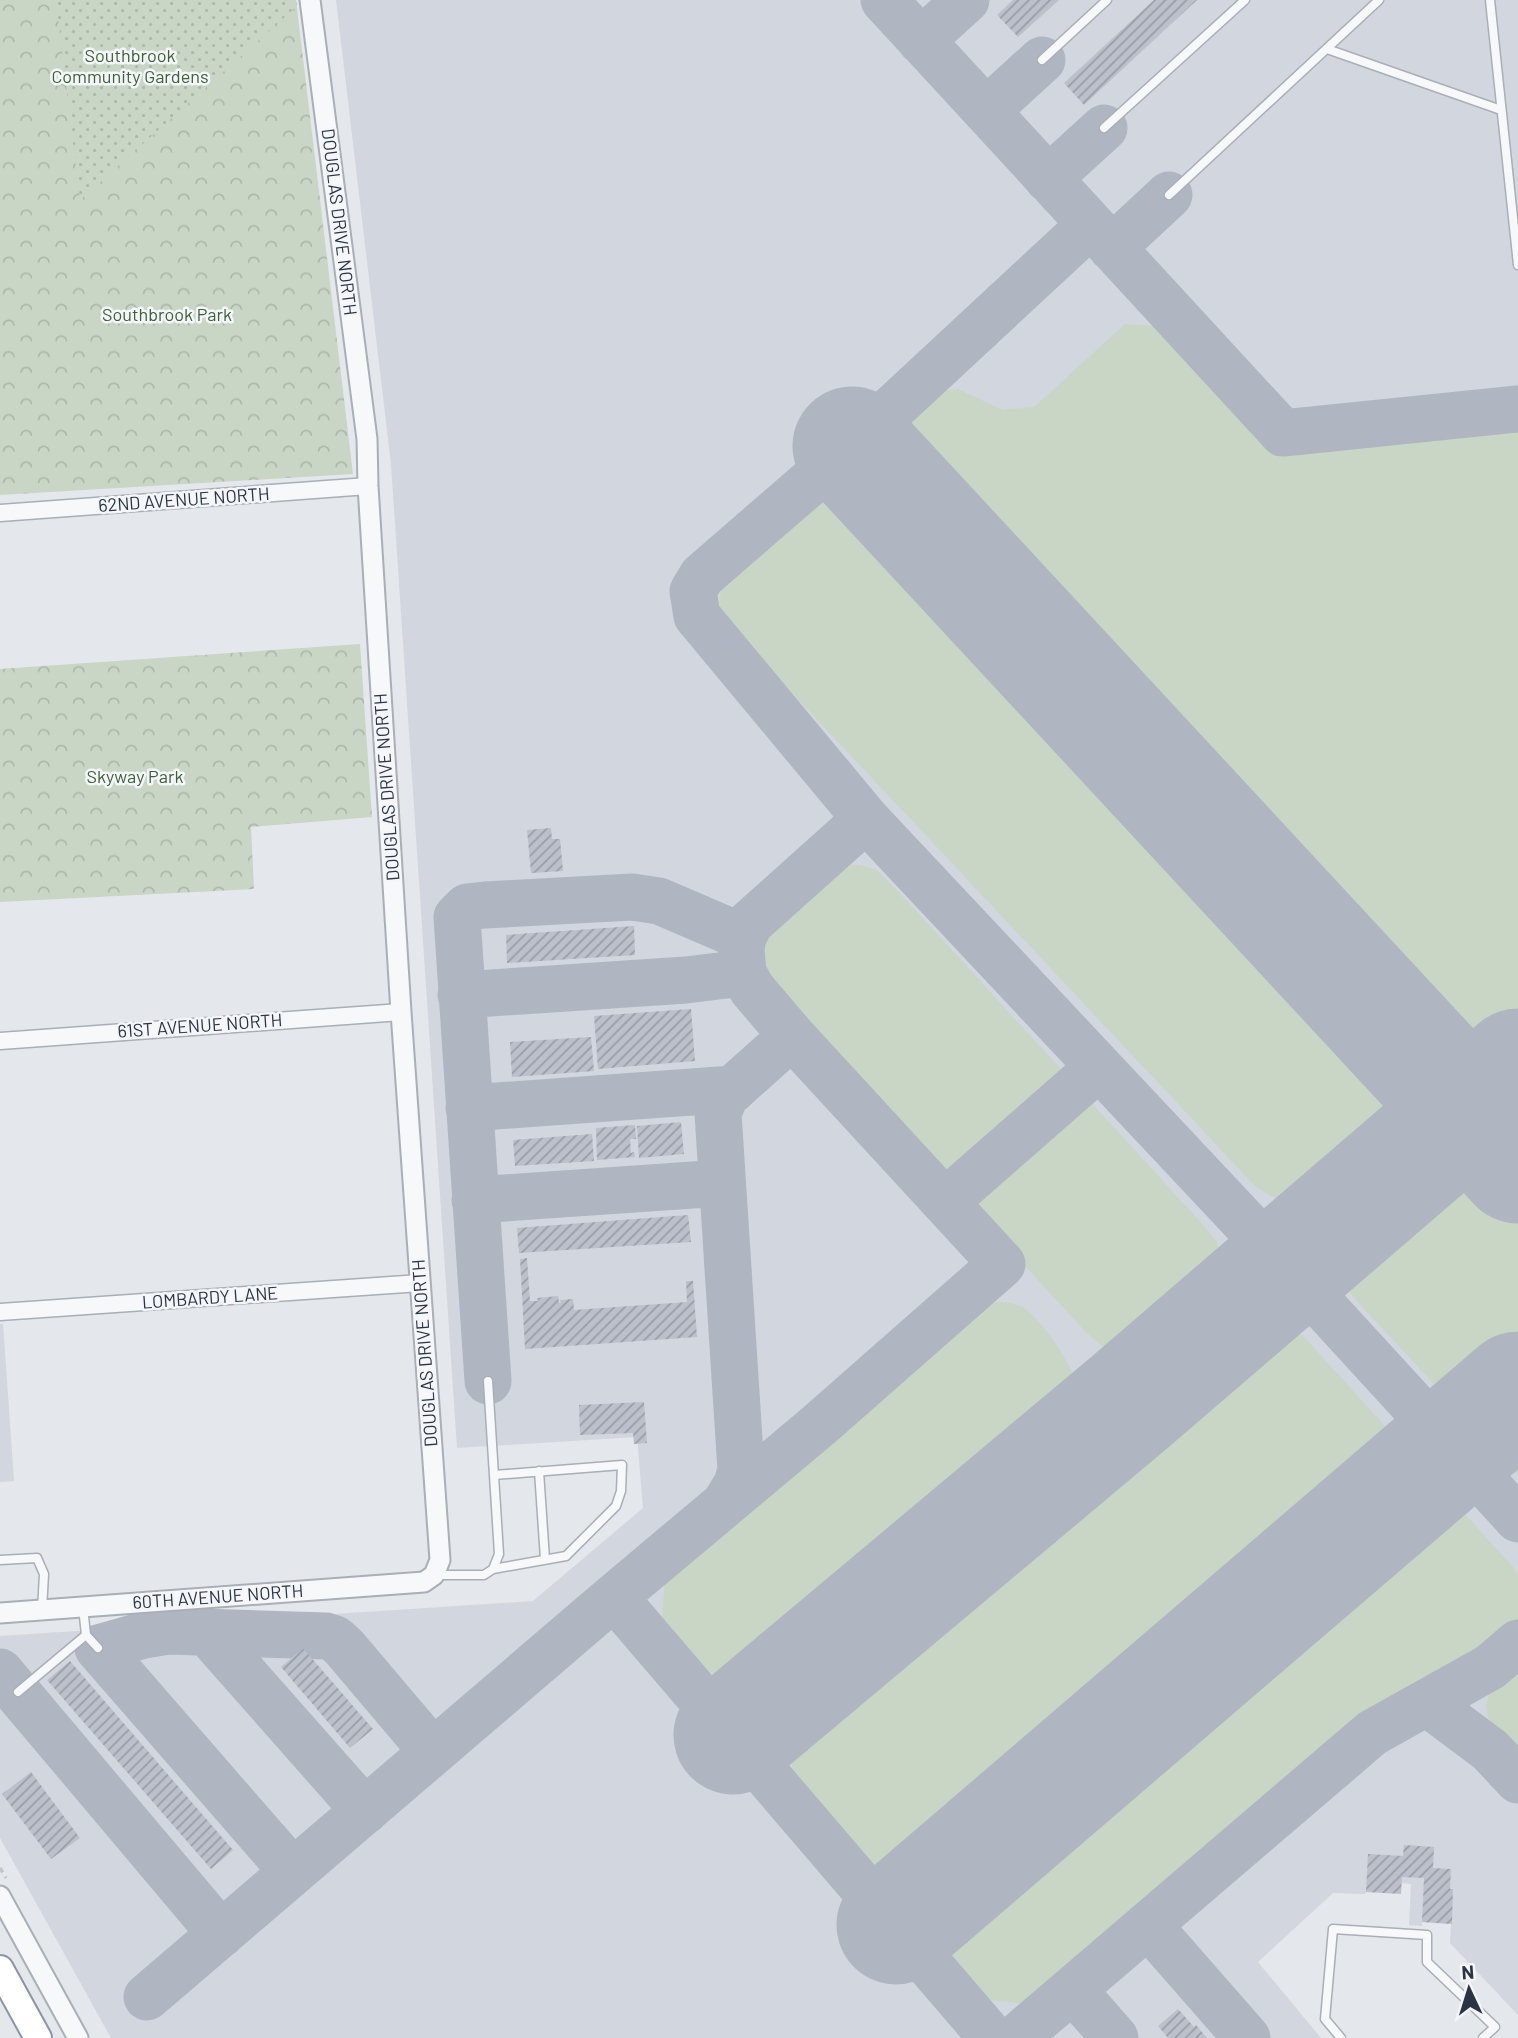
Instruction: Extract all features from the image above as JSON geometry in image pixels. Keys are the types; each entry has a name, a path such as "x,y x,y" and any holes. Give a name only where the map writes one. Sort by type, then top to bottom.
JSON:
{"highway":[{"path":"0,1969 38,2038"}],"street":[{"name":"DOUGLAS DRIVE NORTH","path":"310,0 367,439 401,1012 440,1560 434,1575"},
{"name":"62ND AVENUE NORTH","path":"0,513 368,486"},
{"name":"61ST AVENUE NORTH","path":"0,1041 401,1012"},
{"name":"LOMBARDY LANE","path":"0,1312 420,1283"},
{"name":"60TH AVENUE NORTH","path":"0,1613 424,1582 434,1575"},
{"path":"0,1896 78,2038"}],"lane":[{"path":"1042,60 1107,0"},
{"path":"1104,128 1245,0"},
{"path":"1168,195 1380,0"},
{"path":"1490,0 1518,265"},
{"path":"1327,48 1501,110"},
{"path":"488,1381 499,1554 493,1569"},
{"path":"434,1575 484,1576 493,1569 566,1556 616,1506 623,1474 622,1465 494,1475"},
{"path":"539,1471 545,1559"},
{"path":"0,1560 37,1558 44,1574 41,1610"},
{"path":"83,1607 86,1634 98,1648"},
{"path":"18,1692 86,1634"},
{"path":"1341,2038 1325,2019 1332,1929 1427,1935 1427,1962 1494,2027 1483,2038"}],"shaded area":[{"path":"336,0 1518,0 1518,2015 1450,1943 1451,1924 1422,1922 1422,1926 1409,1925 1411,1884 1402,1883 1365,1894 1333,1893 1258,1962 1321,2038 111,2038 0,1838 0,1636 533,1601 643,1508 637,1437 457,1448 391,464"},
{"path":"0,1324 3,1324 14,1481 0,1482"}],"green space":[{"name":"Southbrook Park","path":"0,0 296,0 353,474 0,495"},
{"name":"Southbrook Community Gardens","path":"56,0 296,0 297,6 80,200"},
{"path":"1125,324 1156,326 1258,436 1307,445 1518,426 1518,1015 1505,1025 1482,1035 1472,1036 1451,1029 1426,1013 905,453 901,422 936,391 958,389 1003,410 1034,407"},
{"path":"839,496 851,498 864,510 1389,1073 1397,1087 1400,1100 1394,1120 1323,1183 1309,1192 1284,1200 1272,1197 1255,1186 748,646 725,618 719,604 721,590 731,571 817,499"},
{"name":"Skyway Park","path":"360,644 372,817 251,827 254,889 0,902 0,669"},
{"path":"860,865 877,870 911,905 1217,1242 1219,1265 1196,1295 1138,1345 1113,1351 1100,1345 1088,1334 761,979 757,958 761,936 826,877 844,866"},
{"path":"1463,1162 1479,1170 1518,1210 1518,1475 1355,1299 1341,1272 1350,1243 1433,1172 1447,1164"},
{"path":"997,1302 1017,1305 1031,1313 1063,1354 1073,1376 1075,1388 1060,1412 755,1677 698,1671 661,1633 665,1578 982,1307"},
{"path":"1278,1324 1295,1330 1307,1340 1513,1567 1518,1575 1518,1623 1471,1660 1364,1719 1037,2005 977,1999 790,1779 795,1727 824,1698 1179,1393 1229,1346 1251,1328"},
{"path":"1518,1661 1518,1760 1491,1732 1486,1706 1492,1684"}],"building":[{"path":"1013,0 1059,0 1018,37 997,15"},
{"path":"1154,0 1197,0 1084,105 1064,83"},
{"path":"551,828 552,839 560,839 563,871 531,873 527,830"},
{"path":"634,926 635,955 507,963 506,935"},
{"path":"691,1009 695,1061 598,1069 594,1016"},
{"path":"591,1037 594,1071 512,1077 510,1042"},
{"path":"681,1122 684,1154 639,1158 637,1126"},
{"path":"635,1125 636,1139 630,1139 631,1153 634,1152 635,1157 597,1160 596,1128"},
{"path":"592,1134 594,1161 515,1166 513,1140"},
{"path":"688,1215 691,1242 519,1253 517,1228"},
{"path":"527,1258 530,1301 558,1296 559,1303 560,1300 573,1299 574,1310 687,1302 686,1281 693,1281 697,1337 525,1349 520,1259"},
{"path":"644,1402 647,1443 634,1444 633,1433 580,1435 579,1405"},
{"path":"303,1648 373,1729 350,1748 281,1667"},
{"path":"70,1661 233,1850 211,1869 47,1680"},
{"path":"31,1772 80,1838 51,1859 2,1794"},
{"path":"1404,1845 1434,1847 1433,1868 1451,1869 1452,1924 1422,1922 1424,1878 1402,1877 1401,1894 1366,1892 1368,1854 1403,1856"},
{"path":"1178,2009 1207,2038 1168,2038 1158,2026"}],"taxiway":[{"path":"884,0 1283,433 1518,409"},
{"path":"921,41 966,0"},
{"path":"986,111 1042,60"},
{"path":"1048,179 1104,128"},
{"path":"1112,248 1169,195"},
{"path":"1090,225 852,446 702,576 693,591 697,616 866,819 1287,1267 1518,1519"},
{"path":"147,1997 819,1425 1002,1264 792,1036 752,989 743,973 741,949 750,923 866,819"},
{"path":"488,1381 457,917 467,907 632,897 659,901 743,937"},
{"path":"461,995 686,980 743,973"},
{"path":"726,1502 737,1484 741,1470 718,1113 725,1096 792,1036"},
{"path":"945,1202 1099,1067"},
{"path":"469,1108 733,1089"},
{"path":"475,1200 722,1183"},
{"path":"614,1597 992,2038"},
{"path":"293,1872 98,1648 168,1631 326,1636 335,1639 344,1647 433,1752"},
{"path":"206,1631 365,1811"},
{"path":"1016,2038 1372,1733 1490,1667 1518,1643"},
{"path":"0,1672 221,1934"},
{"path":"1427,1703 1490,1750 1518,1780"},
{"path":"1148,1925 1247,2038"},
{"path":"1073,1990 1115,2038"}],"runway":[{"path":"852,446 1518,1164"},
{"path":"733,1735 1130,1402 1518,1068"},
{"path":"896,1925 1518,1391"}]}
